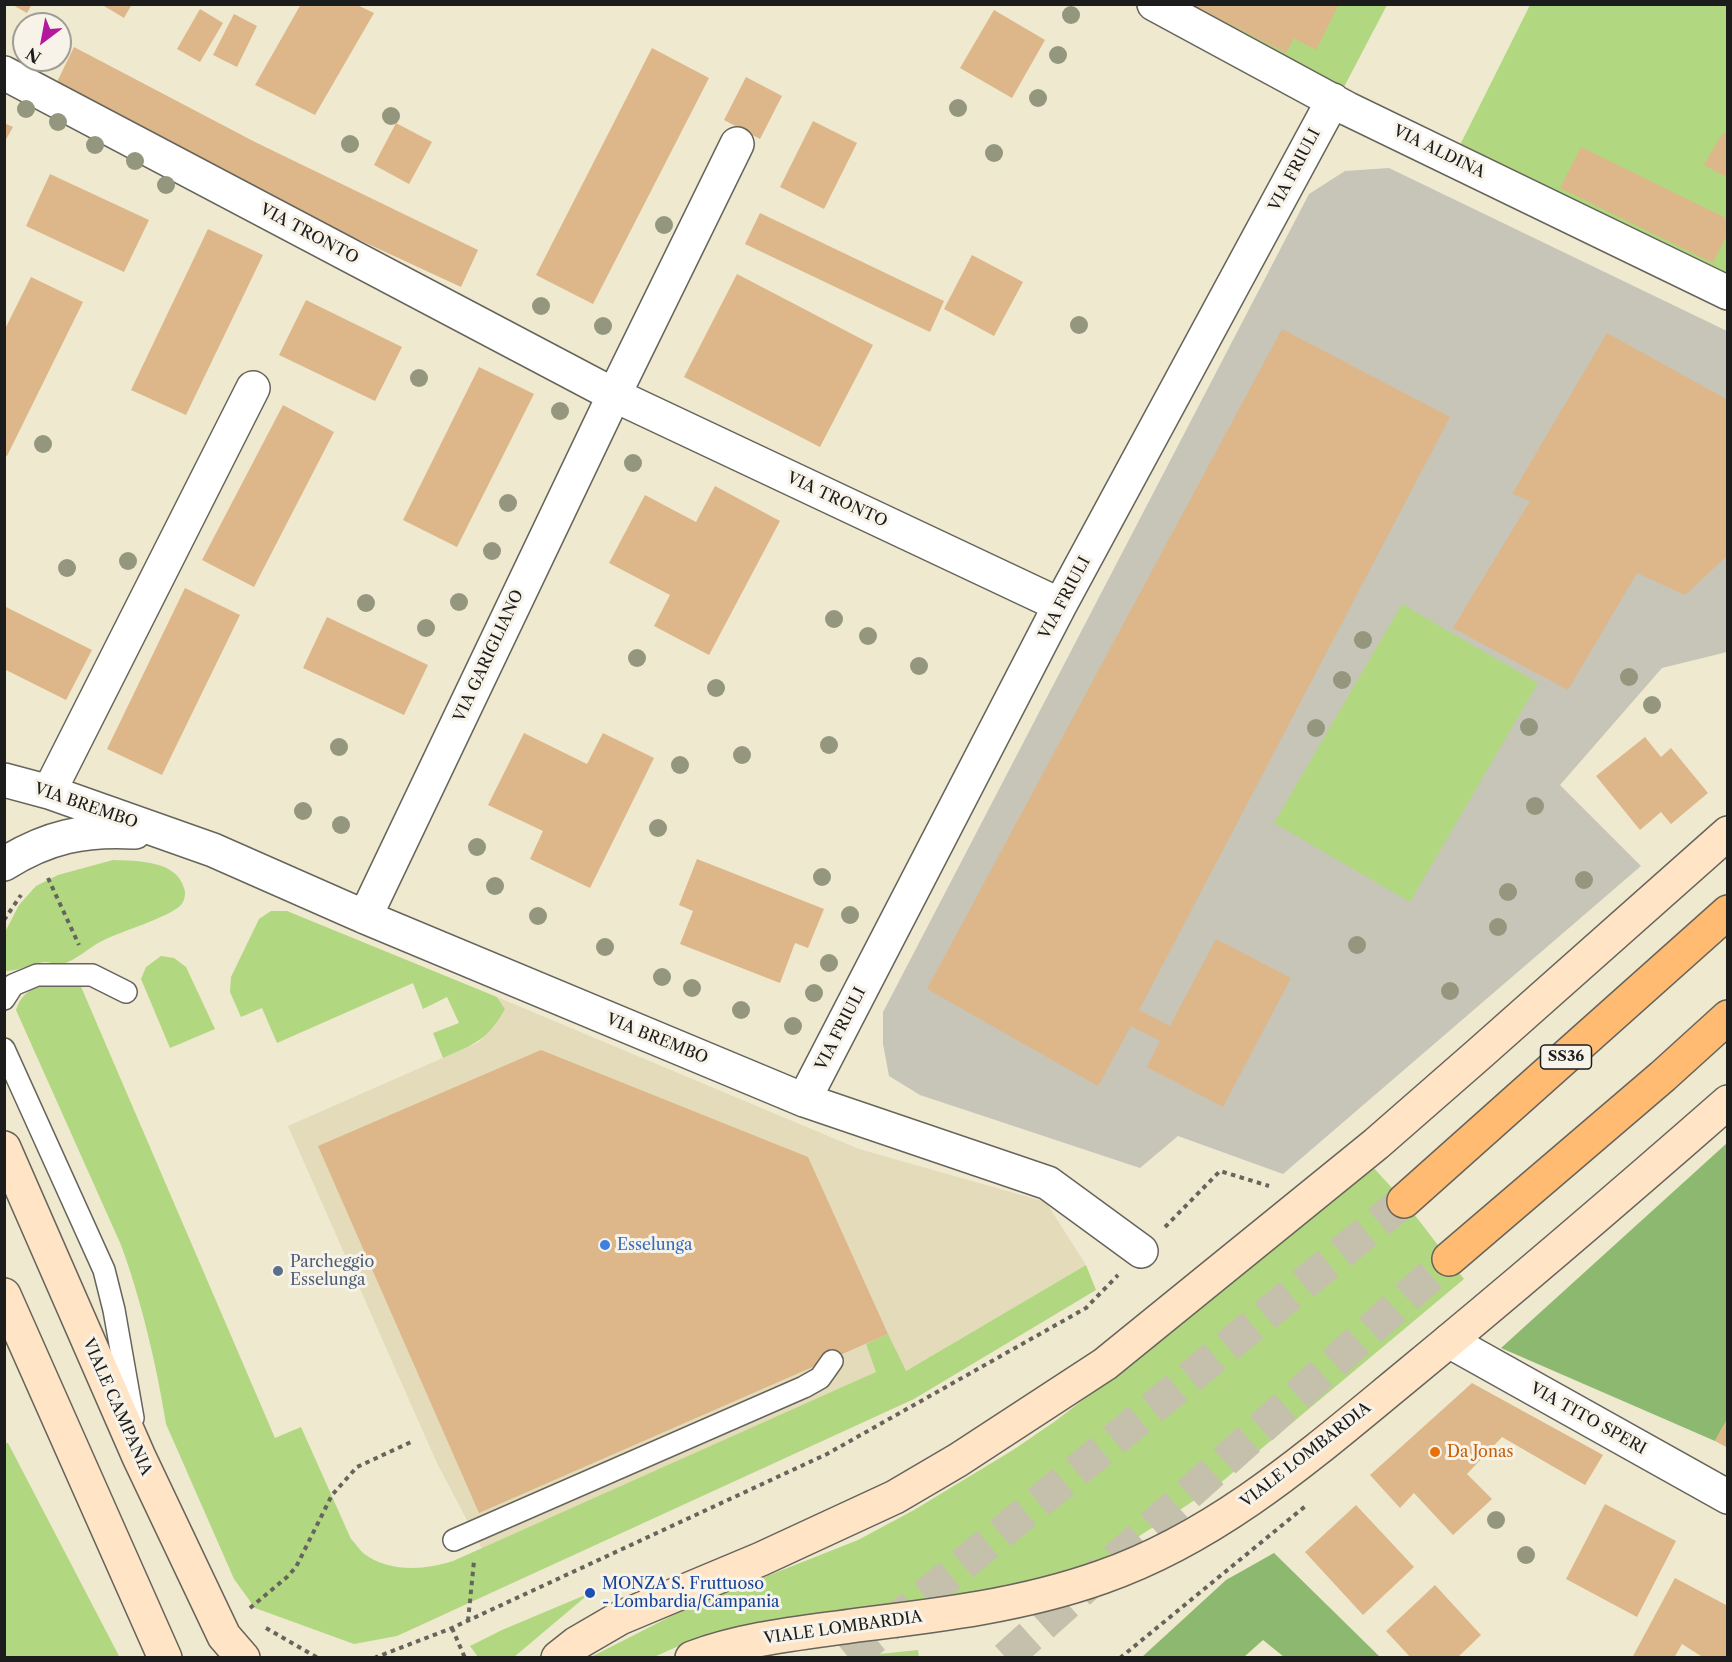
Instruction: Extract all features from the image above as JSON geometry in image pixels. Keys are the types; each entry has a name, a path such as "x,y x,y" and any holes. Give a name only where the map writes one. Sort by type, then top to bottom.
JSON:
{"highway":[{"name":"SS36","path":"1404,1201 1728,912"},
{"path":"1449,1259 1663,1076 1728,1017"}],"street":[{"name":"VIA ALDINA","path":"1154,4 1348,109 1728,293"},
{"name":"VIA TRONTO","path":"4,74 614,395 1060,605"},
{"name":"VIA FRIULI","path":"804,1100 1060,605 1333,100"},
{"path":"614,395 737,144"},
{"path":"49,792 254,388"},
{"name":"VIA GARIGLIANO","path":"365,917 614,395"},
{"name":"VIA BREMBO","path":"4,780 49,792 213,850 365,917 804,1100 1048,1183 1141,1251"},
{"name":"VIA BREMBO","path":"4,864 38,845 84,832 121,831 167,834"},
{"path":"558,1658 577,1643 620,1618 815,1535 895,1497 958,1460 1104,1364 1376,1144 1728,832"},
{"name":"VIALE LOMBARDIA","path":"692,1658 718,1648 777,1636 1004,1605 1063,1590 1137,1563 1219,1520 1279,1480 1449,1341 1564,1245 1728,1102"},
{"name":"VIALE CAMPANIA","path":"4,1148 139,1457 224,1636 243,1658"},
{"path":"4,1295 165,1658"},
{"name":"VIA TITO SPERI","path":"1449,1341 1728,1497"}],"lane":[{"path":"4,999 13,985 37,975 92,975 126,992"},
{"path":"4,1048 104,1270 114,1310 139,1457"},
{"path":"454,1540 804,1388 820,1378 832,1360"}],"path":[{"path":"47,875 92,975"},
{"path":"374,1658 468,1621 827,1454 1086,1308 1220,1171 1275,1188"},
{"path":"252,1616 248,1610 296,1567 332,1494 357,1467 411,1442"},
{"path":"468,1621 476,1546 474,1531"},
{"path":"452,1628 465,1658"}],"shaded area":[{"path":"1389,168 1727,331 1727,652 1662,668 1560,785 1641,866 1283,1174 1178,1136 1140,1168 920,1095 889,1076 883,1044 883,1012 1309,194 1345,171"},
{"name":"Esselunga","path":"497,997 859,1149 1046,1202 1086,1265 906,1371 866,1343 877,1372 482,1549 436,1461 288,1126 479,1042 505,1009"}],"green space":[{"path":"1189,5 1387,5 1344,87"},
{"path":"1530,5 1727,5 1727,277 1460,145"},
{"path":"1402,604 1538,683 1410,902 1274,823"},
{"path":"113,860 154,864 173,872 180,879 185,890 181,905 175,910 102,941 67,962 60,964 44,962 5,971 4,934 19,905 36,886 58,875"},
{"path":"271,911 287,911 497,997 505,1009 486,1035 443,1058 433,1033 459,1023 447,997 423,1009 413,983 277,1043 262,1008 241,1017 230,992 231,977 259,919"},
{"path":"161,956 174,958 186,967 215,1029 170,1048 141,979 146,967"},
{"path":"79,982 275,1438 301,1427 351,1539 363,1553 384,1564 419,1568 453,1561 876,1372 866,1344 888,1334 906,1371 1086,1265 1096,1290 914,1399 397,1636 354,1644 255,1608 234,1579 166,1424 148,1333 121,1245 16,1010 20,1001 33,989"},
{"path":"1727,1143 1728,1418 1715,1441 1501,1348"},
{"path":"1371,1165 1404,1201 1464,1279 1218,1485 1104,1559 1038,1585 826,1614 699,1637 654,1657 589,1658 689,1607 858,1540 914,1510 1013,1450 1100,1387"},
{"path":"5,1443 8,1443 119,1656 5,1657"},
{"path":"1274,1553 1380,1657 1284,1657 1263,1640 1244,1657 1142,1657 1226,1580"},
{"path":"590,1593 514,1657 478,1657 470,1646 502,1630"},
{"path":"918,1650 919,1657 850,1657"}],"building":[{"path":"11,4 32,4 25,12"},
{"path":"105,4 132,4 124,18 104,6"},
{"path":"301,4 355,4 374,13 315,115 255,85"},
{"path":"1190,4 1339,4 1316,50 1294,38 1286,53"},
{"path":"200,9 223,23 200,62 177,49"},
{"path":"994,10 1045,40 1012,98 960,68"},
{"path":"234,14 257,26 237,67 213,55"},
{"path":"74,47 255,142 478,250 461,287 237,180 56,84 62,72 72,72"},
{"path":"652,48 709,78 593,304 536,275"},
{"path":"746,77 782,96 760,139 724,120"},
{"path":"813,121 857,143 824,209 780,187"},
{"path":"4,123 13,127 4,143"},
{"path":"396,123 432,142 409,184 374,165"},
{"path":"1723,133 1728,135 1728,178 1704,165"},
{"path":"1581,147 1728,219 1728,233 1713,263 1560,188"},
{"path":"50,174 149,220 124,272 26,226"},
{"path":"760,213 944,301 930,332 745,244"},
{"path":"208,229 263,255 186,415 131,390"},
{"path":"972,255 1023,282 994,336 944,309"},
{"path":"737,274 873,345 820,447 684,377"},
{"path":"31,277 83,302 7,456 4,455 4,331"},
{"path":"306,300 402,347 375,401 279,355"},
{"path":"1282,329 1450,417 1139,1010 1170,1026 1216,939 1291,978 1223,1107 1147,1067 1160,1041 1131,1026 1098,1086 927,989"},
{"path":"1607,333 1728,400 1728,555 1685,595 1637,573 1568,690 1453,628 1530,501 1512,494"},
{"path":"479,367 534,394 457,547 403,520"},
{"path":"283,405 334,432 254,587 202,560"},
{"path":"715,486 780,521 709,655 654,626 670,595 609,563 645,495 696,522"},
{"path":"185,588 240,615 162,775 107,749"},
{"path":"4,606 92,650 66,700 4,669"},
{"path":"327,617 428,665 404,715 303,668"},
{"path":"524,733 587,764 603,733 654,758 590,888 530,859 543,831 488,805"},
{"path":"1645,737 1661,757 1671,748 1708,793 1671,824 1661,812 1640,830 1596,776"},
{"path":"697,859 824,909 808,948 795,943 780,983 680,944 693,911 679,905"},
{"name":"Esselunga","path":"541,1050 808,1157 888,1334 479,1513 318,1146"},
{"path":"1472,1383 1603,1455 1585,1485 1502,1437 1467,1474 1492,1499 1453,1535 1414,1493 1400,1508 1370,1475"},
{"path":"1728,1418 1728,1448 1715,1441"},
{"path":"1605,1504 1676,1541 1637,1617 1566,1579"},
{"path":"1356,1505 1414,1567 1363,1615 1305,1552"},
{"path":"1675,1578 1728,1606 1728,1658 1704,1658 1682,1644 1674,1658 1632,1658"},
{"path":"1435,1585 1481,1635 1457,1658 1411,1658 1386,1631"}],"tunnel":[{"path":"849,1658 1404,1201"},
{"path":"1006,1658 1449,1259"}],"place":[{"name":"Esselunga","path":"605,1245"},
{"name":"Parcheggio Esselunga","path":"278,1271"},
{"name":"Da Jonas","path":"1435,1452"},
{"name":"MONZA S. Fruttuoso - Lombardia/Campania","path":"590,1593"}]}
